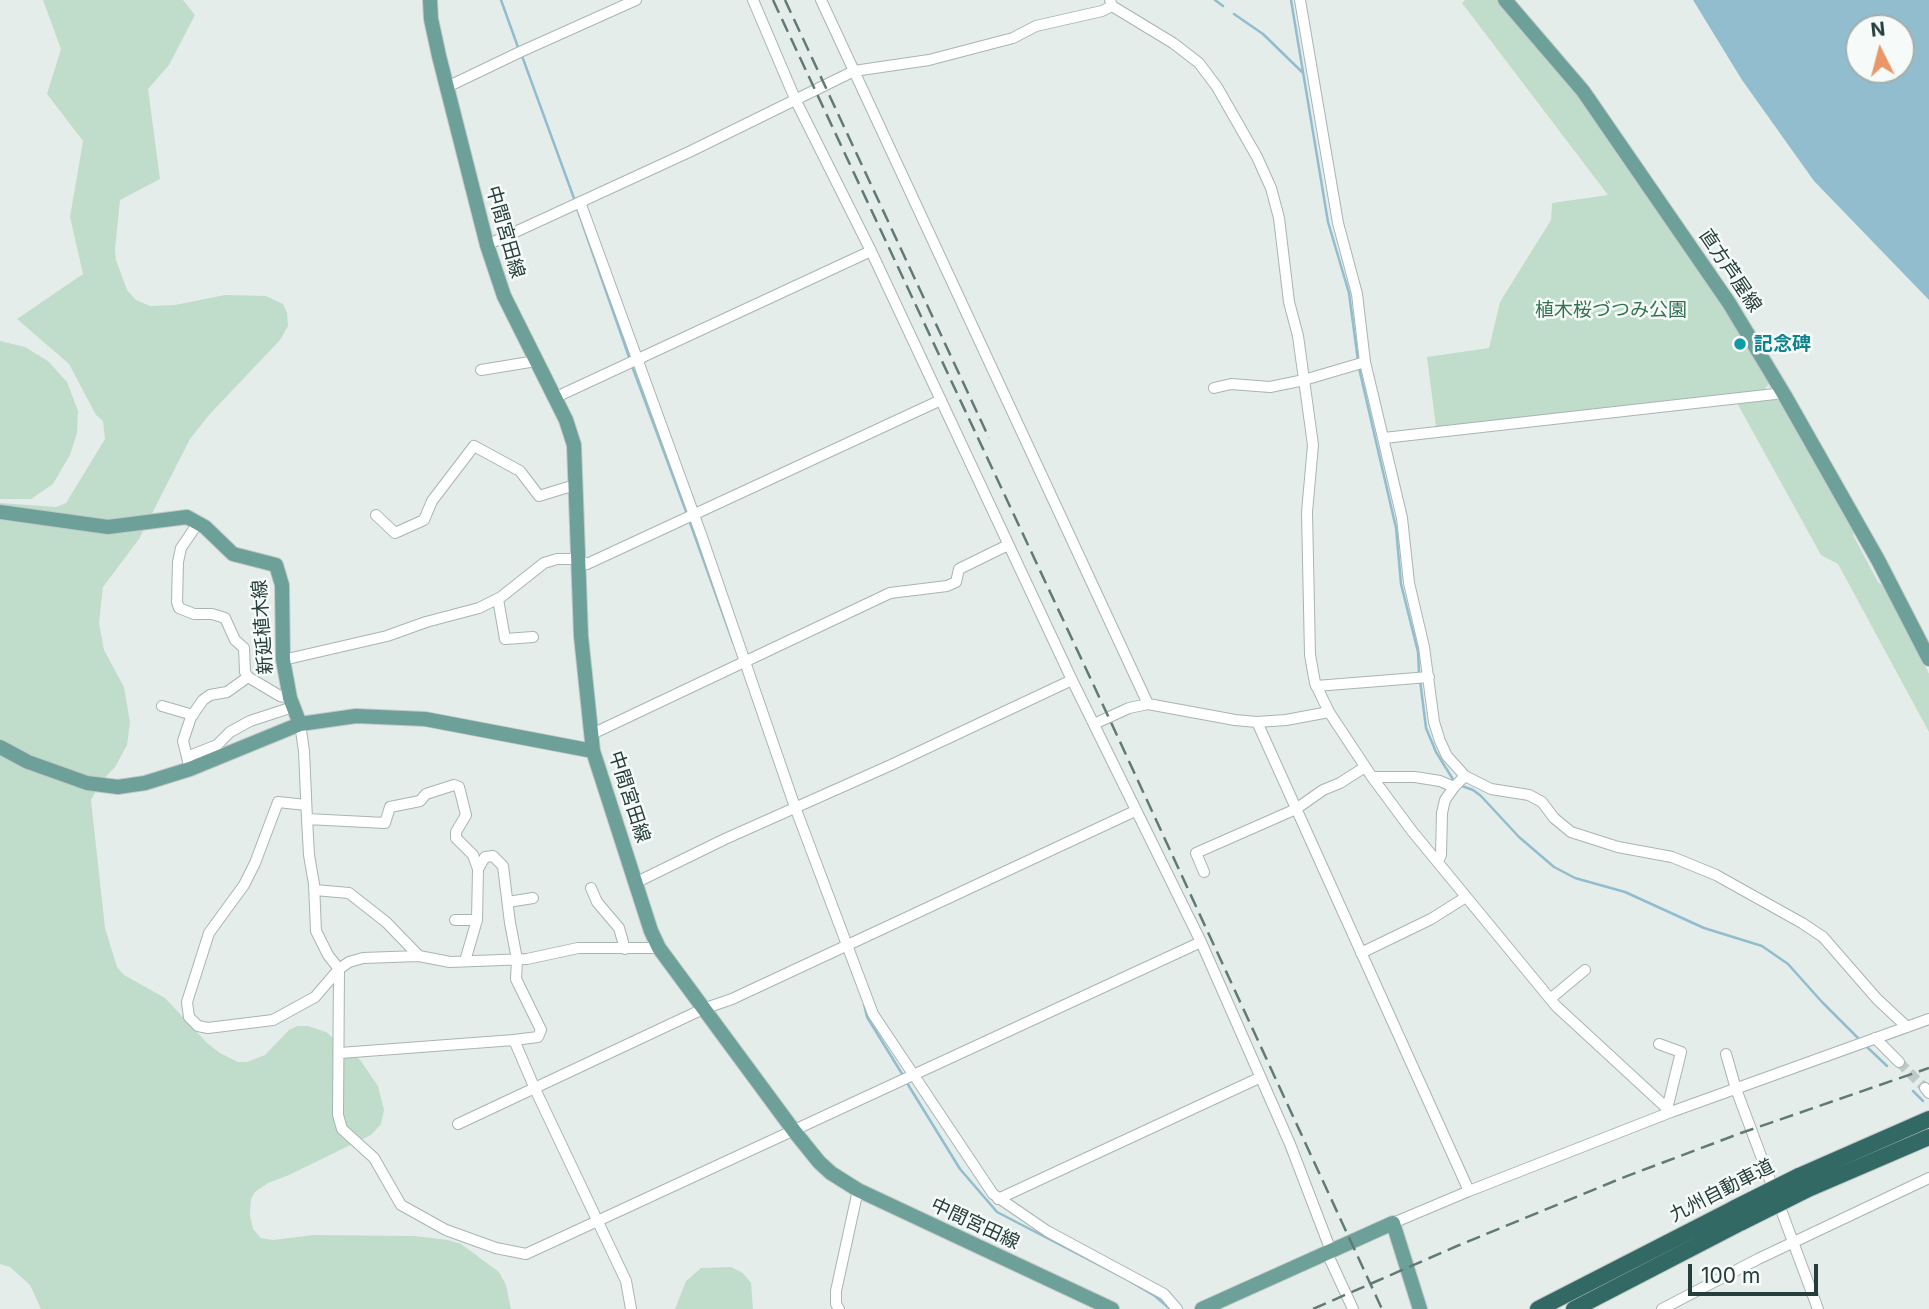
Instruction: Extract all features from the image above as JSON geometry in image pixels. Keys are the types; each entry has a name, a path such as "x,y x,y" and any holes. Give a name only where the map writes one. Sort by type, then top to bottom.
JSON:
{"highway":[{"name":"九州自動車道","path":"1538,1309 1739,1215 1929,1119"},
{"name":"九州自動車道","path":"1802,1183 1929,1136"},
{"name":"九州自動車道","path":"1574,1309 1739,1215"}],"main road":[{"name":"中間宮田線","path":"430,0 431,19 487,245 504,296 566,420 574,445 581,636 593,751 637,882 650,931 659,948 794,1131 831,1173 858,1190 1112,1309"},
{"name":"直方芦屋線","path":"1506,0 1583,91 1708,271 1784,393 1878,560 1929,659"},
{"path":"0,512 108,527 187,517 198,523"},
{"name":"新延植木線","path":"198,523 233,554 276,565 282,585 283,660 291,703 300,724"},
{"path":"0,747 59,774 88,783 118,787 145,783 188,763 300,724 356,716 425,719 593,751"},
{"path":"1202,1309 1394,1223 1420,1309"}],"street":[{"path":"447,87 520,51 636,0"},
{"path":"753,0 796,101 871,251 1135,811 1201,942 1290,1144 1353,1309"},
{"path":"821,0 1147,704"},
{"path":"1300,0 1338,223 1357,294 1365,362 1402,518 1409,583 1429,677 1434,722 1447,755 1465,776 1491,789 1529,795 1542,802 1554,818 1571,832 1618,847 1672,857 1732,883 1823,937 1877,999 1907,1027"},
{"path":"487,245 796,101 854,71 929,60 1013,38 1036,26 1102,11 1111,3 1172,43 1199,63 1217,87 1257,157 1271,188 1279,218 1289,302 1298,337 1313,445 1307,512 1310,655 1316,686 1329,712 1369,772 1438,862 1550,999 1588,1038 1669,1111"},
{"path":"580,202 694,515 794,807 873,1014 912,1076 998,1199 1047,1231 1164,1294 1177,1309"},
{"path":"554,398 871,251"},
{"path":"481,370 536,361"},
{"path":"1214,388 1231,384 1270,387 1365,362"},
{"path":"1384,438 1784,393"},
{"path":"283,660 387,636 479,608 498,598 544,563 557,559 577,559 587,564 941,400"},
{"path":"376,514 395,533 424,520 432,501 474,446 520,471 539,496 575,485"},
{"path":"198,523 181,548 178,562 179,608 186,612 225,618 235,640 244,648 245,672 248,677 291,703"},
{"path":"592,734 890,593 947,586 956,582 959,569 1009,545"},
{"path":"498,598 505,639 533,636"},
{"path":"248,677 227,692 210,695 203,700 183,734 188,763 217,745 230,732 291,703"},
{"path":"1316,686 1429,677"},
{"path":"637,882 1072,680"},
{"path":"1094,724 1129,708 1147,704 1256,722 1329,712"},
{"path":"162,706 193,715"},
{"path":"1256,722 1469,1191"},
{"path":"300,724 315,890 316,931 327,955 339,969 338,1115 342,1129 374,1158 401,1205 446,1230 496,1248 526,1254 1201,942"},
{"path":"1204,872 1196,853 1296,809 1323,790 1369,772 1415,777 1454,787"},
{"path":"1438,862 1441,855 1441,813 1445,800 1465,776"},
{"path":"307,818 385,823 390,807 420,801 426,794 454,785 459,787 467,815 456,832 456,838 473,855 478,869 477,920 465,961"},
{"path":"306,805 278,802 244,885 209,933 187,1002 190,1017 198,1026 208,1028 273,1020 315,997 339,969 349,962 363,958 419,956 450,962 517,959 578,948 659,948"},
{"path":"458,1124 1135,811"},
{"path":"340,1053 538,1037 541,1030 516,979 517,959 503,866 492,856 485,857 478,869"},
{"path":"591,888 597,902 619,928 625,948"},
{"path":"315,890 349,893 386,922 419,956"},
{"path":"1361,953 1431,919 1466,897"},
{"path":"508,902 533,898"},
{"path":"455,920 477,920"},
{"path":"1550,999 1585,970"},
{"path":"1394,1223 1669,1111 1929,1019"},
{"path":"1874,1039 1899,1062"},
{"path":"514,1040 626,1281 631,1309"},
{"path":"1659,1044 1681,1052 1669,1111"},
{"path":"1726,1054 1736,1089 1818,1309"},
{"path":"998,1199 1259,1078"},
{"path":"1662,1309 1929,1178"},
{"path":"839,1309 836,1304 836,1291 858,1190"}],"green space":[{"path":"43,0 183,0 195,15 169,65 148,89 160,179 120,200 116,260 127,290 136,300 150,306 175,305 225,295 266,296 283,304 288,326 280,340 190,439 139,539 103,587 99,623 104,650 124,687 130,722 127,745 91,800 105,928 117,967 124,975 165,998 207,1043 238,1062 247,1062 265,1055 289,1030 297,1026 308,1026 326,1032 361,1061 378,1086 384,1110 381,1124 371,1135 268,1183 255,1192 251,1199 250,1215 253,1229 261,1238 273,1240 313,1235 415,1236 448,1240 461,1244 499,1272 506,1285 511,1309 41,1309 30,1285 10,1267 0,1264 0,503 56,507 66,503 105,439 103,421 96,415 69,364 17,319 83,274 70,217 83,141 47,94 61,49"},
{"name":"植木桜づつみ公園","path":"1465,0 1500,0 1575,90 1702,270 1768,376 1769,383 1764,391 1436,427 1427,357 1489,348 1500,302 1551,220 1552,203 1608,195 1462,3"},
{"path":"0,341 25,347 48,361 67,382 78,411 77,433 70,455 53,484 31,499 0,499"},
{"path":"1777,399 1780,402 1856,531 1853,535 1878,582 1886,588 1914,640 1929,674 1929,732 1838,564 1821,555 1737,403"},
{"path":"731,1267 743,1273 751,1283 753,1309 675,1309 686,1281 701,1268"}],"water":[{"path":"1693,0 1929,0 1929,300 1814,181 1742,80"}],"waterway":[{"path":"501,0 519,50"},
{"path":"1215,0 1223,6"},
{"path":"1291,0 1328,222 1349,293 1358,361"},
{"path":"1234,14 1263,34 1302,72"},
{"path":"522,56 575,201"},
{"path":"577,208 630,360"},
{"path":"632,366 687,514"},
{"path":"1359,368 1396,528 1401,584 1418,652 1419,673"},
{"path":"689,520 733,642"},
{"path":"1420,680 1426,728 1436,752 1454,781"},
{"path":"1459,785 1481,796 1519,837 1554,867 1575,878 1625,892 1704,928 1762,946 1788,964 1860,1040"},
{"path":"864,1004 867,1017 904,1077"},
{"path":"1867,1047 1887,1066"},
{"path":"907,1083 960,1169 997,1212 1126,1279 1155,1296 1170,1309"},
{"path":"1913,1091 1923,1101"}],"tunnel":[{"path":"1899,1062 1925,1088"}],"railway":[{"path":"773,0 1382,1309"},
{"path":"785,0 989,438"},
{"path":"1313,1309 1622,1178 1741,1133 1929,1068"}],"place":[{"name":"記念碑","path":"1740,344"}]}
